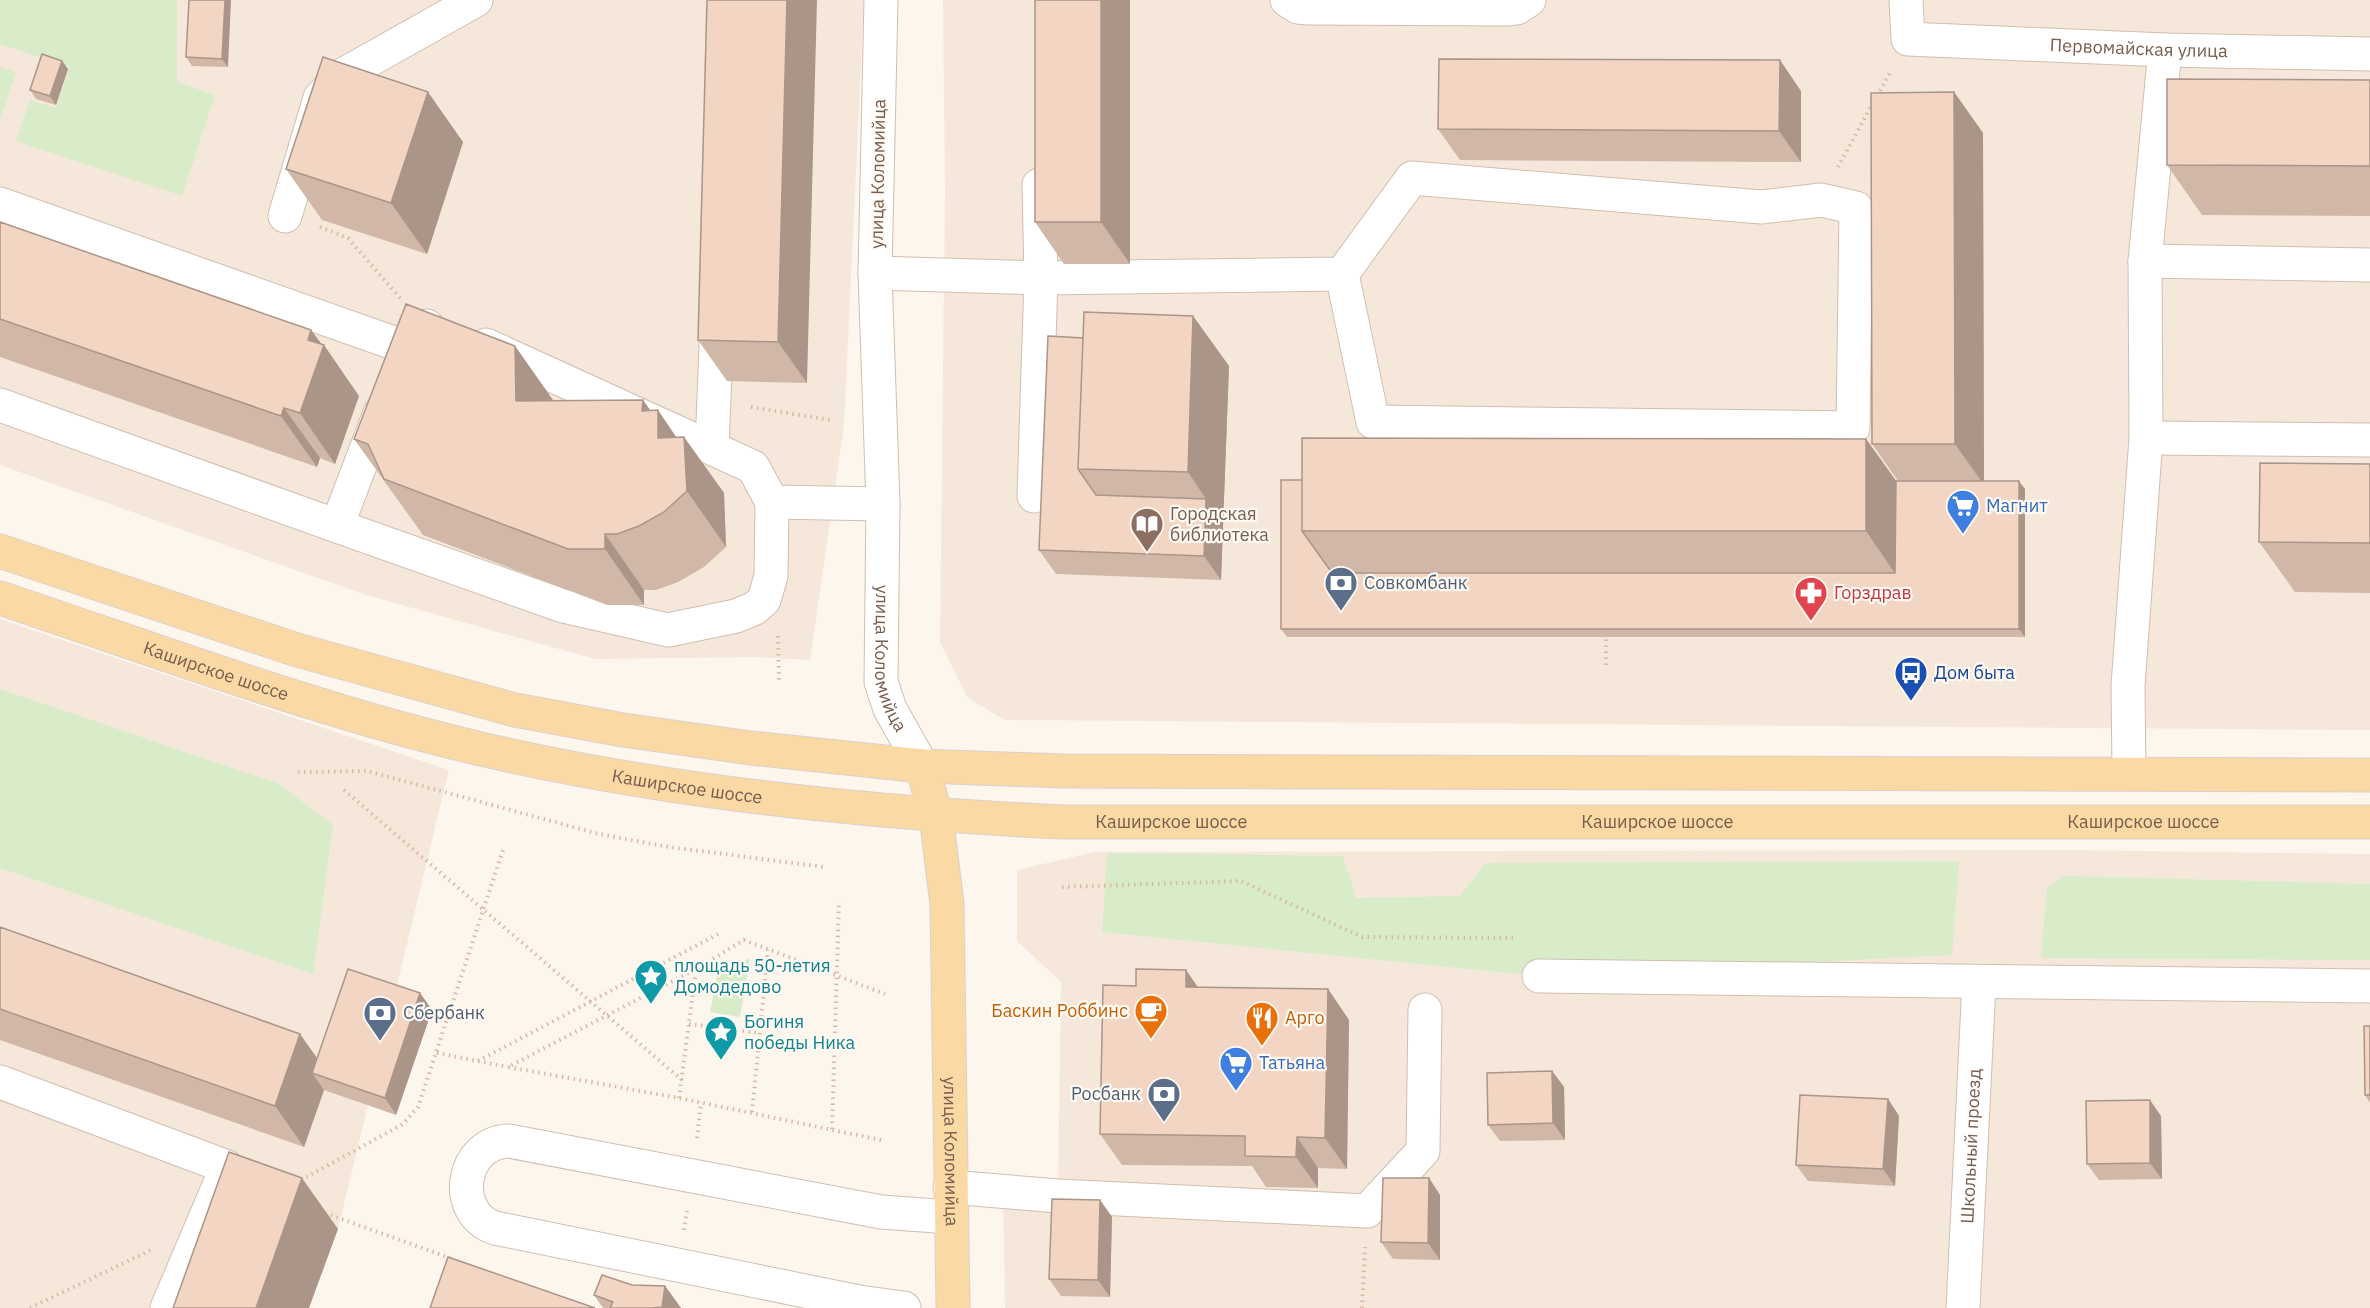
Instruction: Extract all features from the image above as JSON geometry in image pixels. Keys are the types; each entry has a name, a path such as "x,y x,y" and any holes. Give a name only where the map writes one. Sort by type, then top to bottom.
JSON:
{"main road":[{"path":"0,551 297,650 514,710 691,740 922,766 1063,771 2370,775"},
{"name":"Каширское шоссе","path":"0,598 297,696 479,748 549,763 694,788 936,816 1062,822 2370,822"},
{"name":"улица Коломийца","path":"922,766 936,816 947,904 953,1308"}],"street":[{"path":"285,216 317,108 326,90 341,76 476,0"},
{"name":"улица Коломийца","path":"881,0 875,273 883,504 881,682 891,709 922,766"},
{"path":"1287,0 1298,7 1308,8 1509,9 1517,8 1529,0"},
{"path":"1906,0 1908,39"},
{"name":"Первомайская улица","path":"1908,39 2165,50 2370,54"},
{"path":"2129,773 2128,686 2146,438 2145,261 2165,50"},
{"path":"1034,496 1041,278 1039,151"},
{"path":"1412,178 1761,207 1821,200 1856,208 1853,428 1373,422 1342,274 1412,178"},
{"path":"0,204 436,334 753,467 772,502 771,576 764,600 755,608 736,616 668,630 563,606 0,405"},
{"path":"2145,261 2370,265"},
{"path":"875,273 1041,278 1342,274"},
{"path":"712,448 718,296"},
{"path":"337,526 391,384 436,334"},
{"path":"2146,438 2370,440"},
{"path":"772,502 883,504"},
{"path":"1539,976 2370,986"},
{"name":"Школьный проезд","path":"1963,1308 1979,983"},
{"path":"904,1308 858,1302 495,1228 477,1218 470,1208 466,1184 469,1172 480,1150 498,1141 509,1141 881,1212 950,1202 1058,1196 1367,1210 1423,1151 1425,1010"},
{"path":"0,1082 227,1167 167,1308"}],"path":[{"path":"1821,200 1908,39"},
{"path":"285,216 348,238 436,334"},
{"path":"715,402 831,420"},
{"path":"1606,631 1606,665"},
{"path":"298,772 367,771 599,834 669,847 824,867"},
{"path":"344,790 682,1080"},
{"path":"293,1184 409,1120 418,1107 503,850"},
{"path":"1062,887 1241,880 1362,937 1515,938"},
{"path":"831,1129 839,901"},
{"path":"478,1061 722,932"},
{"path":"508,1067 609,1016 744,940 885,994"},
{"path":"752,1112 768,950"},
{"path":"679,1098 696,969"},
{"path":"689,1024 759,1033"},
{"path":"437,1053 752,1112 881,1140"},
{"path":"316,1210 455,1260"},
{"path":"1362,1308 1367,1210"},
{"path":"30,1308 202,1226"}],"shaded area":[{"path":"0,0 864,0 844,426 810,660 756,657 595,659 366,595 0,465"},
{"path":"943,0 2370,0 2370,730 1004,720 967,697 940,642 945,190"},
{"path":"0,619 449,770 338,1229 309,1308 0,1308"},
{"path":"2065,850 2370,854 2370,1308 1005,1308 1003,1193 1058,1196 1061,982 1017,941 1017,870 1095,852"}],"green space":[{"path":"0,0 177,0 177,82 215,95 182,196 16,141 30,100 56,108 70,67 0,44"},
{"path":"0,67 16,72 0,121"},
{"path":"0,689 279,784 333,825 313,974 0,868"},
{"path":"1107,853 1343,856 1356,898 1460,896 1485,863 1959,861 1952,955 1539,976 1102,932"},
{"path":"2064,876 2370,884 2370,960 2041,958 2047,888"},
{"path":"750,958 740,1017 710,1012 717,975"}],"building":[{"path":"189,0 225,0 222,59 186,57"},
{"path":"707,0 787,0 778,342 698,340"},
{"path":"1035,0 1101,0 1101,222 1035,222"},
{"path":"42,54 62,61 50,96 30,90"},
{"path":"323,57 428,92 391,203 286,169"},
{"path":"1439,59 1780,60 1779,131 1438,129"},
{"path":"2167,79 2370,80 2370,166 2167,165"},
{"path":"1954,92 1955,444 1872,444 1871,93"},
{"path":"0,222 311,330 308,340 324,345 300,413 284,408 281,416 0,319"},
{"path":"406,304 515,346 516,401 643,400 642,411 658,410 658,438 684,437 687,491 664,512 639,526 617,534 605,534 605,549 568,549 384,479 368,444 354,439"},
{"path":"1084,312 1193,316 1188,472 1078,469"},
{"path":"1048,336 1083,338 1078,469 1096,495 1206,499 1204,556 1039,550"},
{"path":"1302,438 1866,439 1866,531 1302,531"},
{"path":"2260,463 2370,464 2370,543 2259,542"},
{"name":"Магнит","path":"1281,480 1302,480 1302,531 1332,573 1895,573 1896,481 2019,481 2019,629 1281,629"},
{"path":"0,927 300,1034 275,1106 0,1009"},
{"name":"Сбербанк","path":"348,969 420,993 385,1098 312,1073"},
{"name":"Татьяна","path":"1136,969 1186,970 1186,987 1328,989 1325,1138 1297,1137 1296,1157 1245,1156 1245,1136 1100,1134 1103,985 1136,986"},
{"path":"2364,1026 2370,1026 2370,1095 2365,1095"},
{"path":"1552,1071 1553,1123 1488,1125 1487,1073"},
{"path":"1800,1095 1888,1099 1883,1169 1796,1165"},
{"path":"2150,1100 2150,1163 2087,1164 2086,1101"},
{"path":"229,1152 302,1178 256,1308 173,1308"},
{"path":"1383,1178 1429,1178 1428,1243 1381,1242"},
{"path":"1052,1199 1100,1200 1098,1280 1049,1279"},
{"path":"448,1257 595,1308 430,1308"},
{"path":"602,1275 632,1285 665,1286 662,1307 610,1308 613,1302 594,1295"}],"place":[{"name":"Магнит","path":"1963,535"},
{"name":"Городская библиотека","path":"1147,553"},
{"name":"Совкомбанк","path":"1341,612"},
{"name":"Горздрав","path":"1811,622"},
{"name":"Дом быта","path":"1911,702"},
{"name":"площадь 50-летия Домодедово","path":"651,1005"},
{"name":"Баскин Роббинс","path":"1151,1040"},
{"name":"Сбербанк","path":"380,1042"},
{"name":"Арго","path":"1262,1047"},
{"name":"Богиня победы Ника","path":"721,1061"},
{"name":"Татьяна","path":"1236,1092"},
{"name":"Росбанк","path":"1164,1123"}]}
